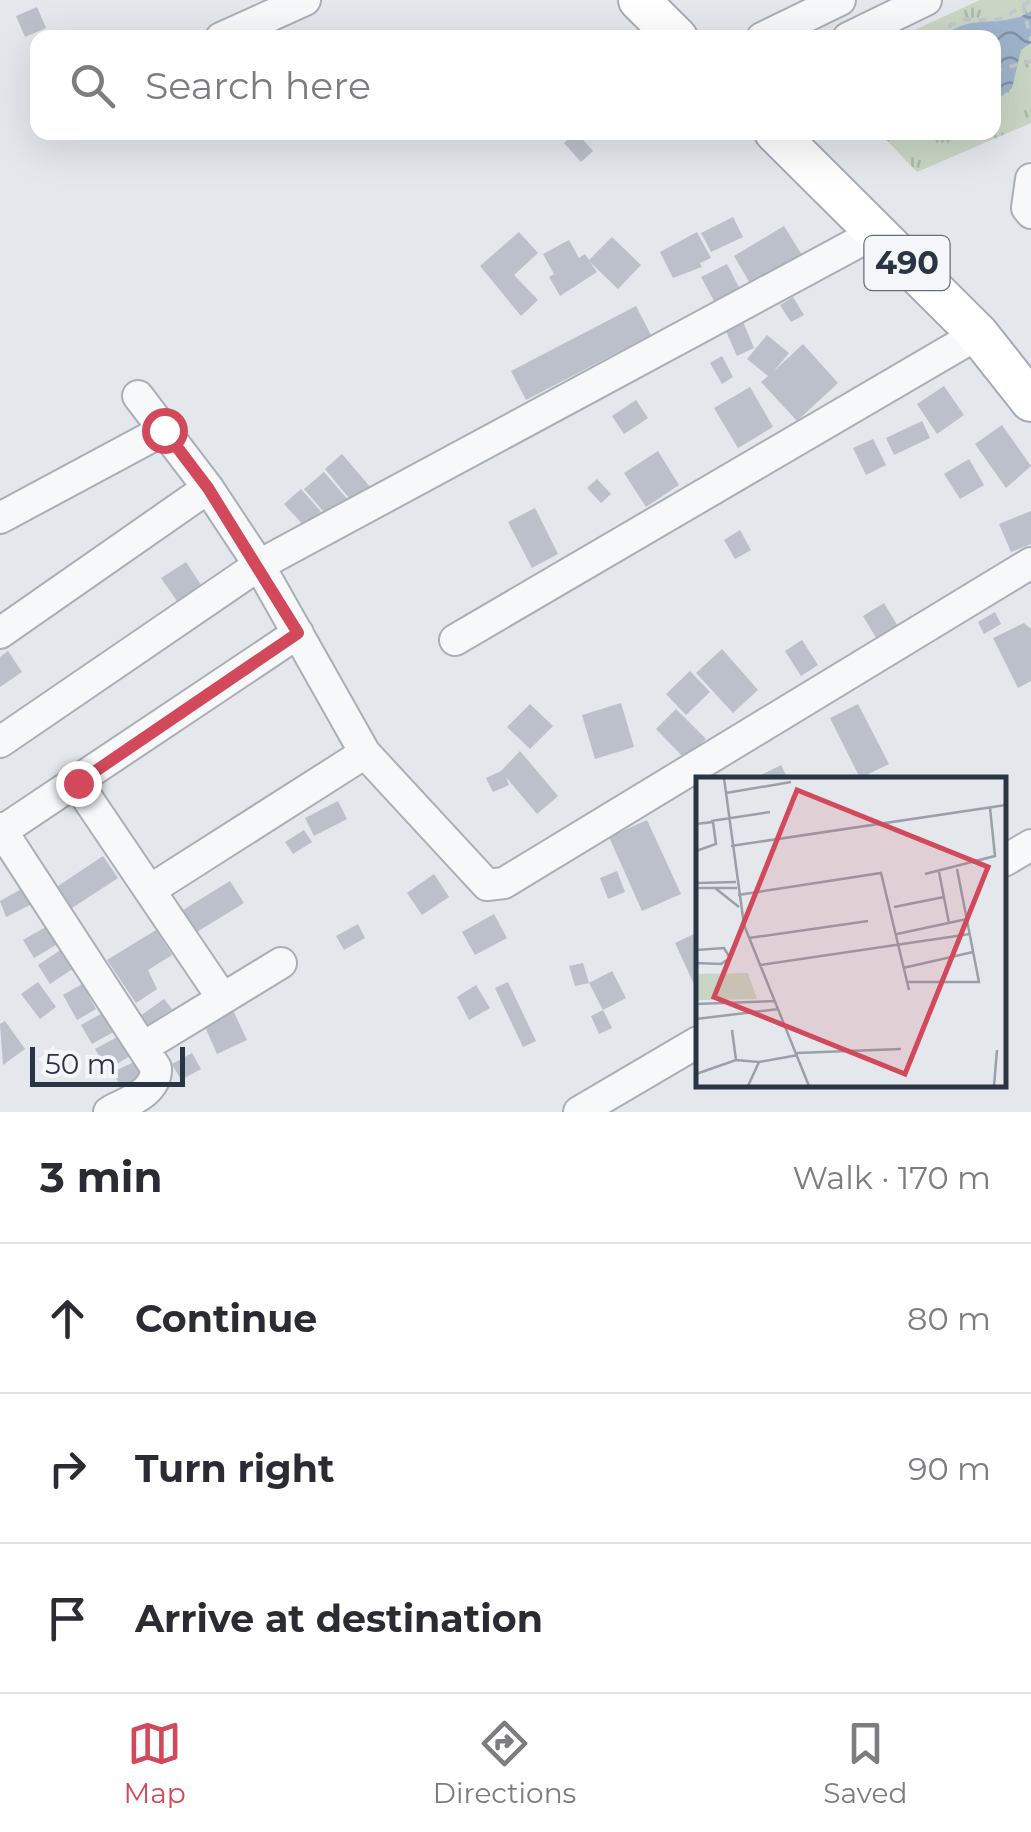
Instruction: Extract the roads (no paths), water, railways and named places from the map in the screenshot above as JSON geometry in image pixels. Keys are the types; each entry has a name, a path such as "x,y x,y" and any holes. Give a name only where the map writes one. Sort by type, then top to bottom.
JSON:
{"main road":[{"path":"639,0 670,30"},
{"name":"490","path":"783,140 978,334 1031,401"}],"street":[{"path":"238,30 305,0"},
{"path":"778,30 840,0"},
{"path":"864,30 926,0"},
{"path":"1031,179 1027,208 1031,213"},
{"path":"0,742 259,566 877,232"},
{"path":"455,640 978,334"},
{"path":"138,396 208,488 259,566 365,753 480,882 504,883 1031,563"},
{"path":"0,518 164,430"},
{"path":"0,633 208,488"},
{"path":"109,1112 153,1083 156,1068 1,829 78,783 298,633"},
{"path":"150,890 365,753"},
{"path":"78,783 221,996"},
{"path":"1006,861 1031,845"},
{"path":"145,1046 280,963"},
{"path":"579,1112 696,1043"}],"water":[{"path":"1031,11 1031,43 1021,50 1012,88 1001,97 1001,30 952,30 1020,17"}]}
